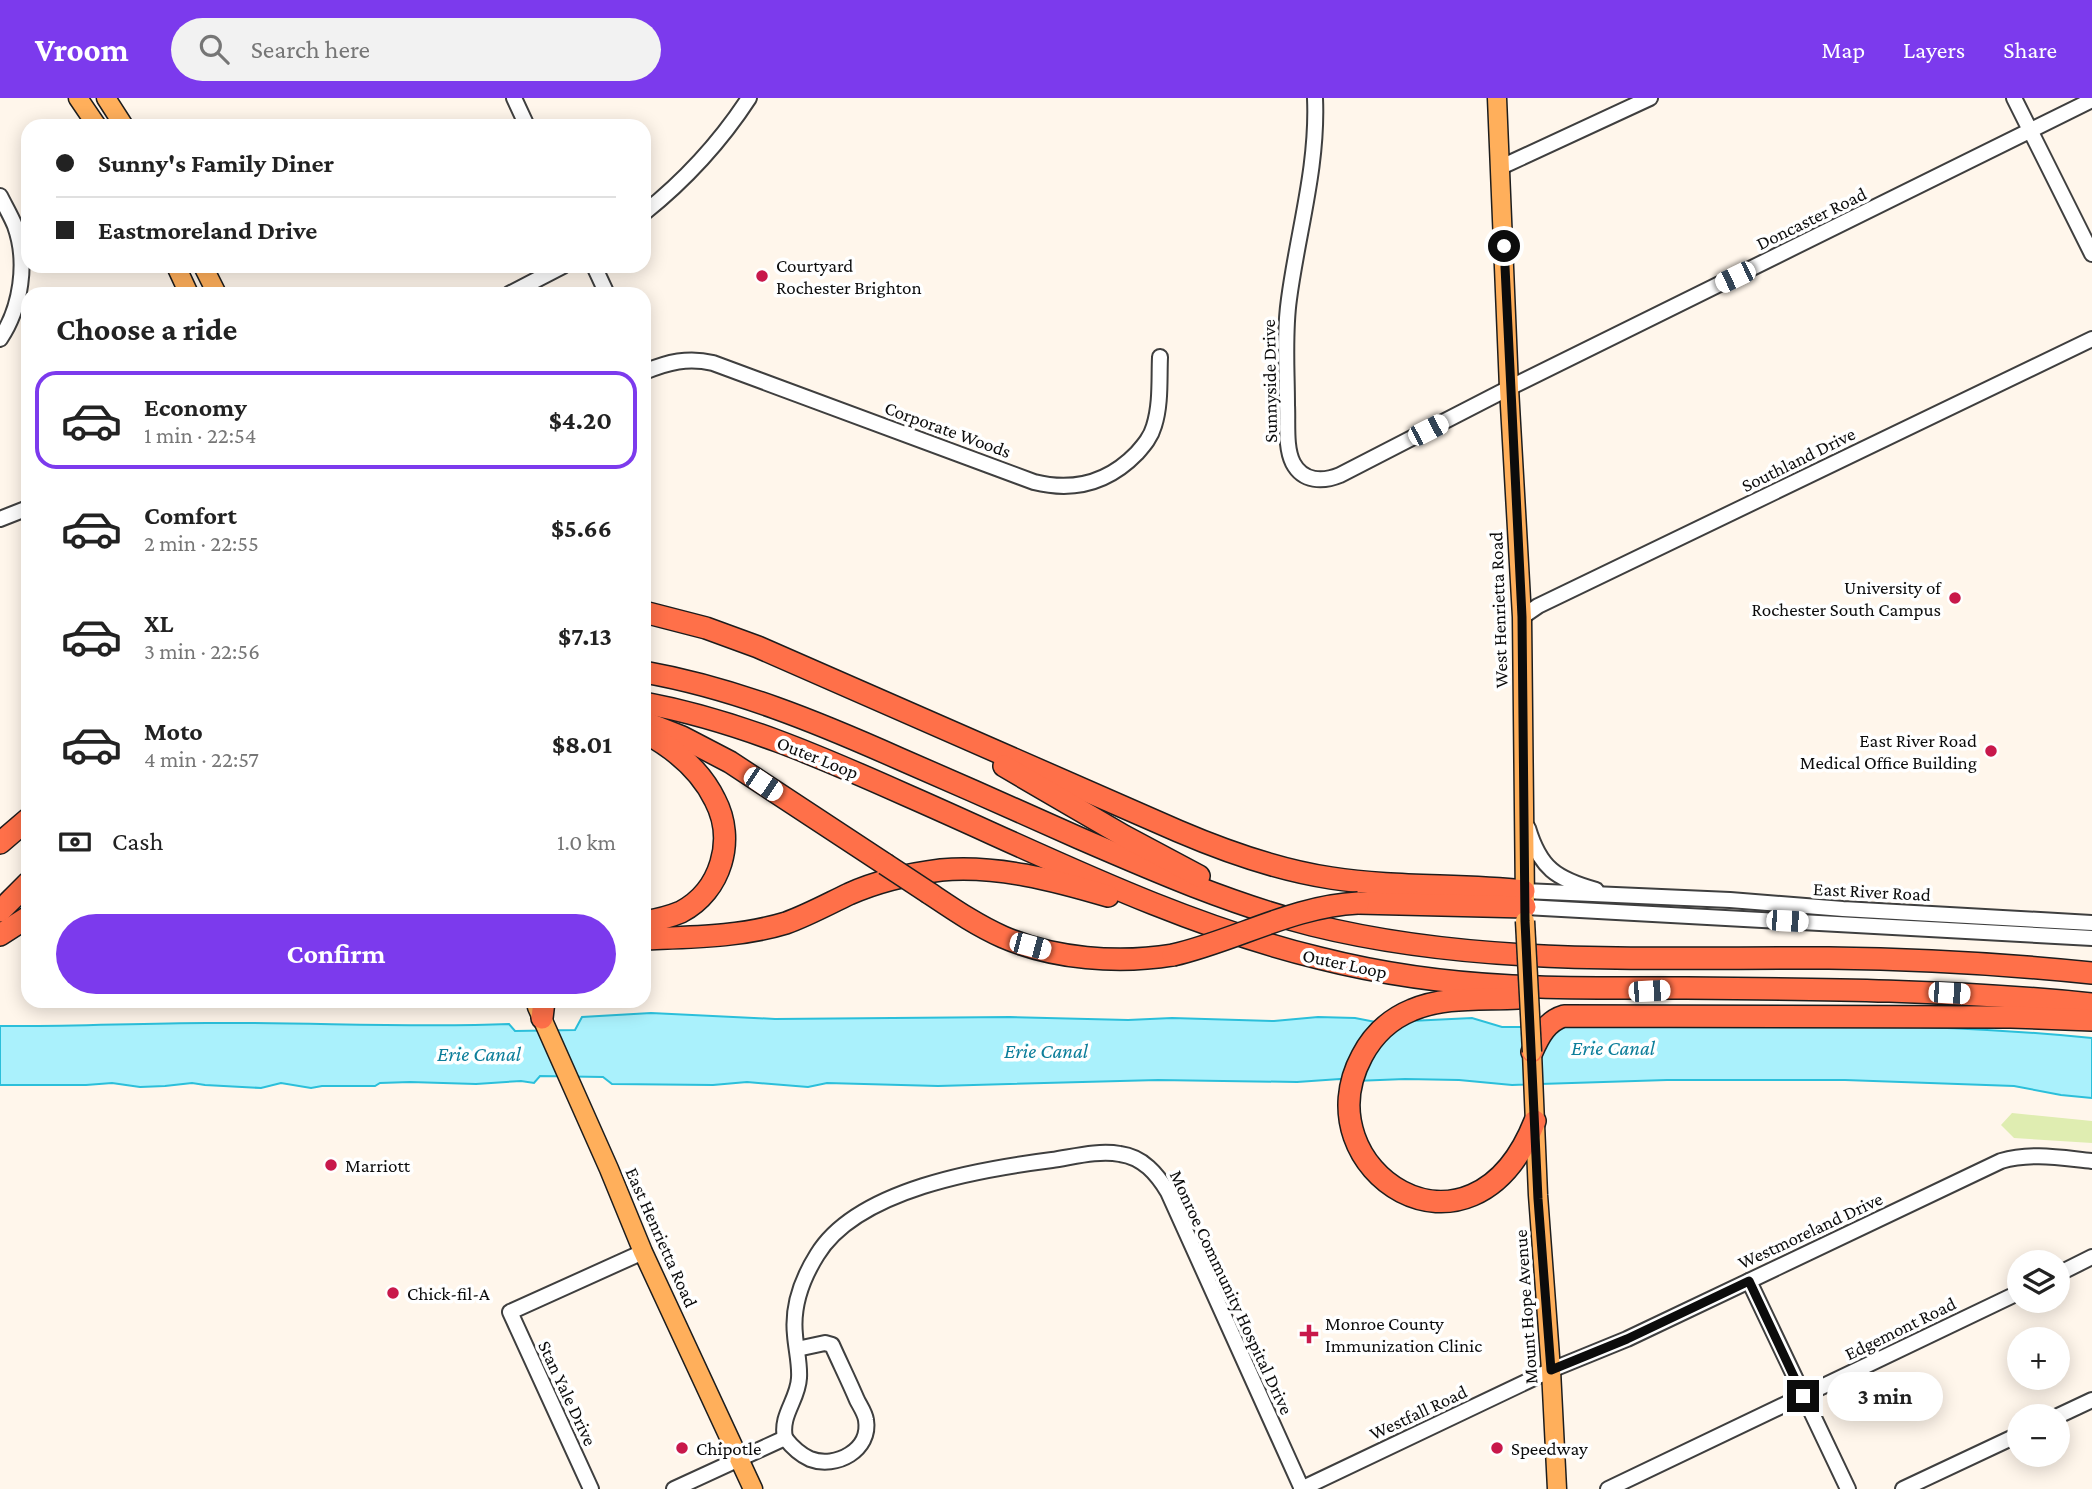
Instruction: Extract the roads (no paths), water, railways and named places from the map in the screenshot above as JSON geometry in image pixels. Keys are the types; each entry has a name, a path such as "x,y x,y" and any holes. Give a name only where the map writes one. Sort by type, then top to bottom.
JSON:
{"highway":[{"path":"651,614 742,640 1194,838 1262,862 1350,880 1422,886 1485,887 1525,906"},
{"name":"Outer Loop","path":"651,674 732,692 801,716 1212,894 1325,928 1395,942 1504,955 1943,961 2092,973"},
{"name":"Outer Loop","path":"651,705 727,723 803,750 1129,893 1214,927 1266,944 1354,966 1427,978 1519,987 1901,990 2092,1004"},
{"path":"890,705 991,759 1162,857 1272,914"},
{"path":"651,725 682,737 723,759 983,927 1044,950 1104,959 1173,955 1207,946 1301,912 1358,903 1525,906"},
{"path":"651,736 681,755 698,773 717,802 725,838 723,857 717,874 702,896 681,912 651,921"},
{"path":"0,843 21,825"},
{"path":"0,856 21,840"},
{"path":"651,939 718,936 768,928 880,883 918,874 970,869 1008,872 1060,883 1214,927"},
{"path":"0,911 21,890"},
{"path":"0,935 21,922"},
{"path":"1943,961 2092,964"},
{"path":"1535,1121 1521,1151 1499,1179 1471,1196 1446,1202 1418,1199 1385,1181 1365,1158 1354,1133 1350,1090 1355,1069 1367,1046 1380,1030 1402,1014 1422,1006 1700,988"},
{"path":"1532,1052 1549,1024 1564,1016 2011,1017 2092,1020"}],"main road":[{"path":"78,98 92,119"},
{"path":"106,98 120,119"},
{"name":"West Henrietta Road","path":"1497,98 1522,617 1525,906 1535,1121"},
{"name":"East Henrietta Road","path":"540,1008 643,1252 753,1489"},
{"name":"Mount Hope Avenue","path":"1535,1121 1557,1489"}],"street":[{"path":"514,98 524,119"},
{"path":"651,206 695,165 749,98"},
{"name":"Sunnyside Drive","path":"1315,98 1310,183 1287,319 1289,448 1293,463 1310,478 1332,478 1509,388"},
{"path":"1500,167 1650,98"},
{"path":"2014,98 2092,254"},
{"name":"Doncaster Road","path":"1509,388 2092,100"},
{"path":"0,196 15,227 21,262"},
{"path":"0,339 10,324 21,273"},
{"path":"522,287 550,273"},
{"name":"Southland Drive","path":"1522,617 1538,606 2092,339"},
{"name":"Corporate Woods","path":"651,370 690,359 713,363 1034,482 1050,486 1071,486 1108,476 1132,458 1150,436 1157,411 1160,356"},
{"path":"0,519 21,511"},
{"path":"1524,814 1536,851 1551,871 1579,885 1624,896"},
{"name":"East River Road","path":"1525,906 1624,896 1732,900 2092,923"},
{"name":"East River Road","path":"1525,906 2092,938"},
{"name":"Monroe Community Hospital Drive","path":"785,1438 783,1426 799,1378 794,1317 799,1293 818,1252 855,1216 890,1199 965,1173 1097,1153 1121,1154 1152,1169 1168,1192 1302,1489"},
{"name":"Westmoreland Drive","path":"1551,1370 1627,1339 2001,1161 2032,1156 2092,1161"},
{"name":"Stan Yale Drive","path":"591,1489 510,1312 643,1252"},
{"path":"2070,1268 2092,1257"},
{"path":"1749,1281 1848,1489"},
{"name":"Edgemont Road","path":"1608,1489 2007,1298"},
{"path":"674,1489 785,1438 795,1451 825,1462 840,1461 859,1447 865,1434 866,1419 832,1345 825,1343 797,1349"},
{"name":"Westfall Road","path":"1302,1489 1551,1370"},
{"path":"2070,1410 2092,1399"},
{"path":"1903,1489 2007,1440"}],"water":[{"name":"Erie Canal","path":"651,1013 775,1019 1010,1017 1274,1021 1318,1017 1355,1018 1391,1025 1410,1021 1472,1018 1502,1027 1797,1025 2018,1032 2092,1038 2092,1098 2014,1086 1845,1080 1667,1080 1512,1085 1405,1079 1297,1082 1158,1080 938,1086 827,1083 808,1087 747,1082 713,1085 612,1084 603,1077 540,1076 534,1083 410,1082 311,1088 281,1083 261,1088 192,1083 140,1087 112,1083 0,1085 0,1026 207,1023 509,1024 515,1031 575,1030 582,1017"}],"place":[{"name":"Courtyard Rochester Brighton","path":"762,276"},
{"name":"University of Rochester South Campus","path":"1955,598"},
{"name":"East River Road Medical Office Building","path":"1991,751"},
{"name":"Marriott","path":"331,1165"},
{"name":"Chick-fil-A","path":"393,1293"},
{"name":"Monroe County Immunization Clinic","path":"1309,1334"},
{"name":"Chipotle","path":"682,1448"},
{"name":"Speedway","path":"1497,1448"}]}
